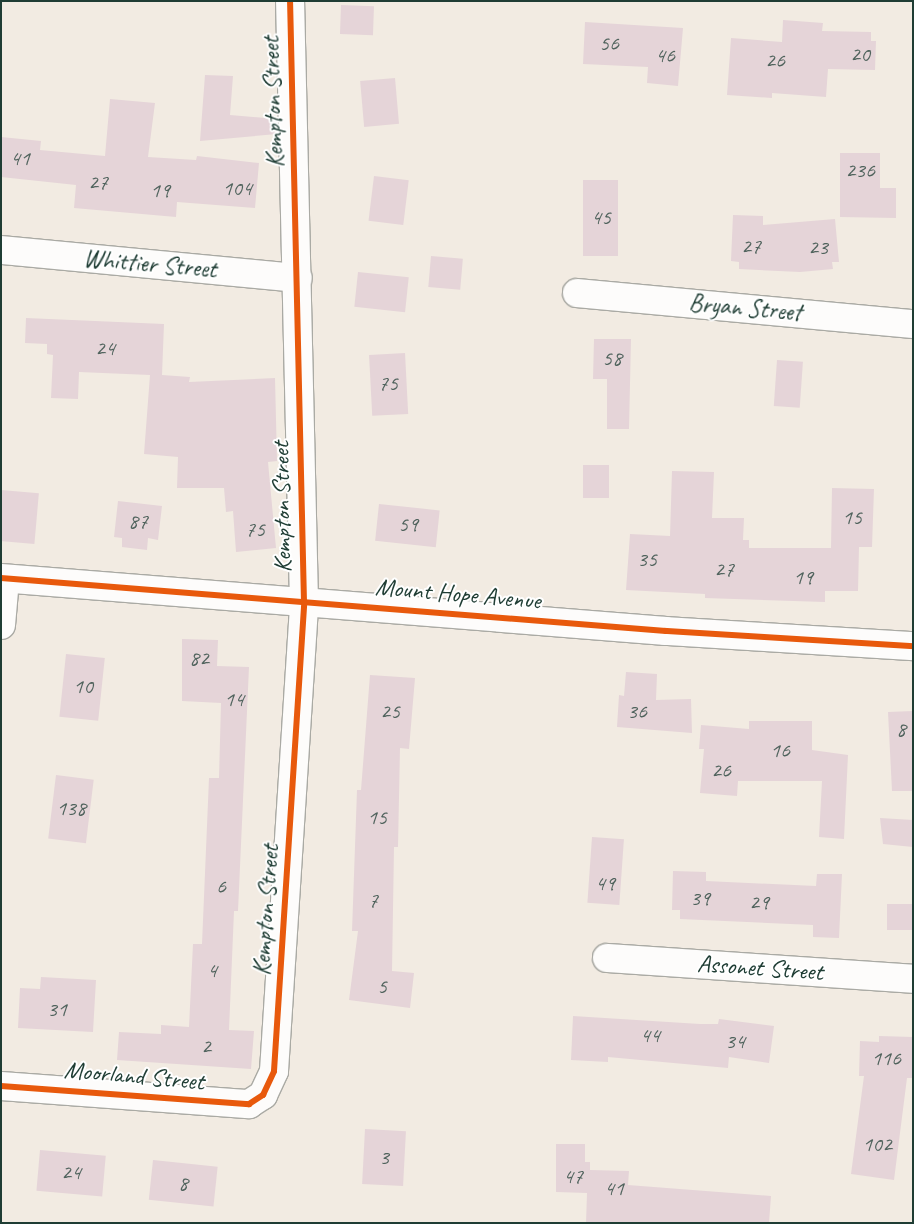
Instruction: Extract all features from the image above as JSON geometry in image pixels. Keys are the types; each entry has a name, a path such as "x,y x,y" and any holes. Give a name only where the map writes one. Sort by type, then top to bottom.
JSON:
{"street":[{"name":"Kempton Street","path":"261,1097 274,1071 304,602 298,278 290,1"},
{"name":"Whittier Street","path":"1,250 298,278"},
{"name":"Bryan Street","path":"577,293 913,324"},
{"name":"Mount Hope Avenue","path":"3,579 666,631 913,646"},
{"path":"1,625 3,579"},
{"name":"Assonet Street","path":"606,958 913,979"},
{"name":"Moorland Street","path":"1,1086 240,1105 248,1104 261,1097"}],"building":[{"path":"341,5 374,6 373,35 340,34"},
{"path":"783,20 823,23 822,31 871,32 871,41 876,41 875,70 828,69 826,97 772,93 772,98 727,95 731,38 782,42"},
{"path":"585,22 683,28 678,86 647,83 648,67 583,64"},
{"path":"205,75 233,76 230,115 277,119 277,134 200,141"},
{"path":"395,78 399,124 364,127 360,81"},
{"path":"110,99 155,103 148,157 196,160 197,156 259,163 255,208 177,202 176,217 74,208 76,185 1,177 1,137 41,141 40,150 105,156"},
{"path":"840,153 880,153 880,188 896,188 896,218 840,217"},
{"path":"374,176 409,180 403,225 369,221"},
{"path":"583,180 618,180 618,256 583,256"},
{"path":"733,215 763,216 763,225 835,219 839,262 832,262 833,269 800,272 739,269 739,262 731,261"},
{"path":"431,256 463,259 460,290 428,287"},
{"path":"358,272 409,277 405,312 354,307"},
{"path":"26,318 164,324 162,375 190,377 189,382 275,378 277,461 268,462 276,548 236,552 233,511 226,512 224,488 177,488 178,457 144,454 150,375 79,372 78,399 51,398 53,355 47,354 47,344 25,343"},
{"path":"594,339 631,339 629,429 607,429 607,379 593,379"},
{"path":"405,353 408,414 372,416 369,355"},
{"path":"777,360 803,362 800,408 774,406"},
{"path":"583,465 609,465 609,498 583,498"},
{"path":"672,471 714,472 712,518 744,518 743,540 749,540 749,548 831,548 832,488 874,489 872,547 859,547 858,591 825,591 825,602 705,598 705,594 626,590 630,534 670,536"},
{"path":"1,490 39,493 34,544 1,541"},
{"path":"118,501 162,506 158,540 148,538 147,550 122,547 122,538 114,537"},
{"path":"379,504 440,510 436,547 375,541"},
{"path":"182,639 218,640 217,666 249,667 238,911 234,911 229,1030 254,1031 251,1069 117,1060 119,1032 161,1034 161,1025 189,1027 193,944 202,944 209,778 219,778 221,703 182,701"},
{"path":"66,654 105,658 98,721 59,717"},
{"path":"626,672 657,674 656,700 691,699 692,733 617,727 619,695 624,696"},
{"path":"370,675 415,678 409,749 400,748 398,847 394,847 392,971 414,973 410,1008 349,1000 358,931 352,931 357,790 361,790"},
{"path":"913,711 913,791 892,791 888,712"},
{"path":"749,721 812,721 812,750 848,755 844,839 819,837 822,781 738,781 737,796 700,793 704,749 699,749 701,725 749,729"},
{"path":"56,775 94,780 86,843 48,839"},
{"path":"880,818 913,820 913,847 883,844"},
{"path":"592,837 624,839 619,905 587,903"},
{"path":"673,871 706,872 706,881 816,886 817,874 842,874 839,938 813,937 813,925 680,919 680,910 672,910"},
{"path":"887,904 913,904 913,930 887,930"},
{"path":"41,977 96,980 93,1032 18,1028 20,988 40,989"},
{"path":"573,1016 700,1024 718,1024 719,1019 774,1026 769,1063 729,1057 728,1068 608,1057 608,1062 571,1060"},
{"path":"879,1036 913,1037 913,1078 907,1078 894,1180 851,1174 864,1076 859,1076 860,1041 879,1042"},
{"path":"365,1129 406,1131 403,1186 362,1184"},
{"path":"556,1144 585,1144 585,1162 590,1162 590,1170 629,1171 628,1185 771,1196 769,1223 586,1223 587,1193 556,1192"},
{"path":"40,1150 106,1156 102,1197 36,1191"},
{"path":"153,1160 218,1167 213,1207 149,1200"}],"cycle path":[{"path":"1,1086 249,1104 263,1095 274,1071 304,602 290,1"},
{"path":"1,578 666,631 913,646"}]}
